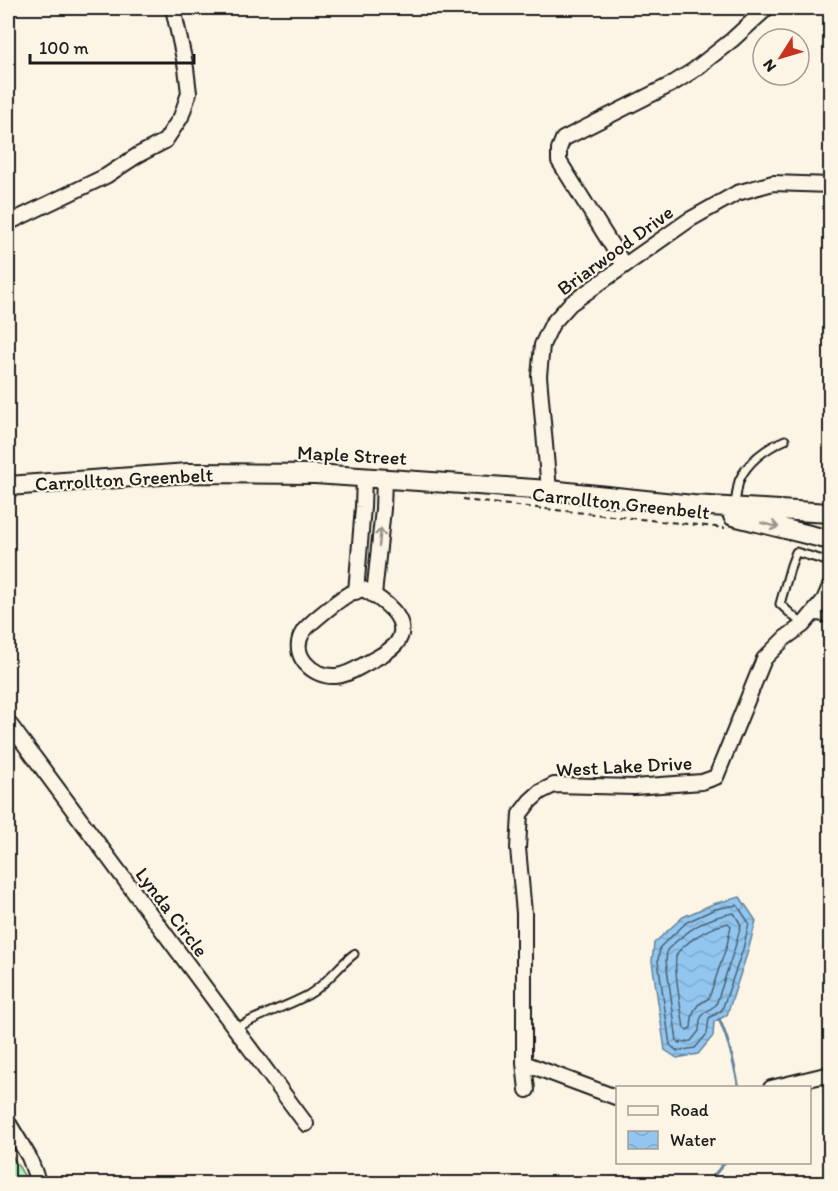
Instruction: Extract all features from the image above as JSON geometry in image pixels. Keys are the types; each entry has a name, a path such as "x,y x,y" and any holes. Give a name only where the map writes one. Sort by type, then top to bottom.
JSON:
{"main road":[{"name":"Maple Street","path":"8,486 188,473 315,474 549,490 693,506 831,513"},
{"name":"Maple Street","path":"693,506 831,540"}],"street":[{"path":"8,223 106,176 165,141 181,117 189,93 173,8"},
{"path":"624,265 559,161 558,149 563,139 672,84 694,70 767,8"},
{"name":"Briarwood Drive","path":"549,490 539,376 542,345 552,324 570,304 689,220 737,193 773,183 831,184"},
{"path":"356,592 364,477"},
{"path":"374,595 384,478"},
{"name":"West Lake Drive","path":"524,1064 524,913 518,848 520,814 540,792 554,785 634,787 702,782 716,777 764,659 785,638 807,621 825,600 831,586"},
{"path":"363,589 381,600 393,612 401,624 400,638 380,656 344,674 326,676 318,674 309,668 300,656 298,648 302,633 349,594 356,592 363,589"},
{"name":"Lynda Circle","path":"8,722 306,1124"},
{"path":"527,1090 524,1064 616,1097"},
{"path":"780,1086 831,1074"},
{"path":"8,1122 29,1157 39,1184"}],"lane":[{"path":"734,508 738,484 744,471 771,446 785,440"},
{"path":"831,562 796,552 780,604 807,621 831,618"},
{"path":"235,1029 309,994 354,954"}],"path":[{"name":"Carrollton Greenbelt","path":"461,500 732,528"}],"green space":[{"path":"8,1149 25,1177 27,1183 8,1183"}],"water":[{"path":"740,897 756,921 727,1015 714,1022 713,1036 698,1054 677,1058 665,1050 652,961 654,943 683,917 713,904"}],"waterway":[{"path":"719,1019 739,1086"},
{"path":"707,1184 723,1164"}]}
